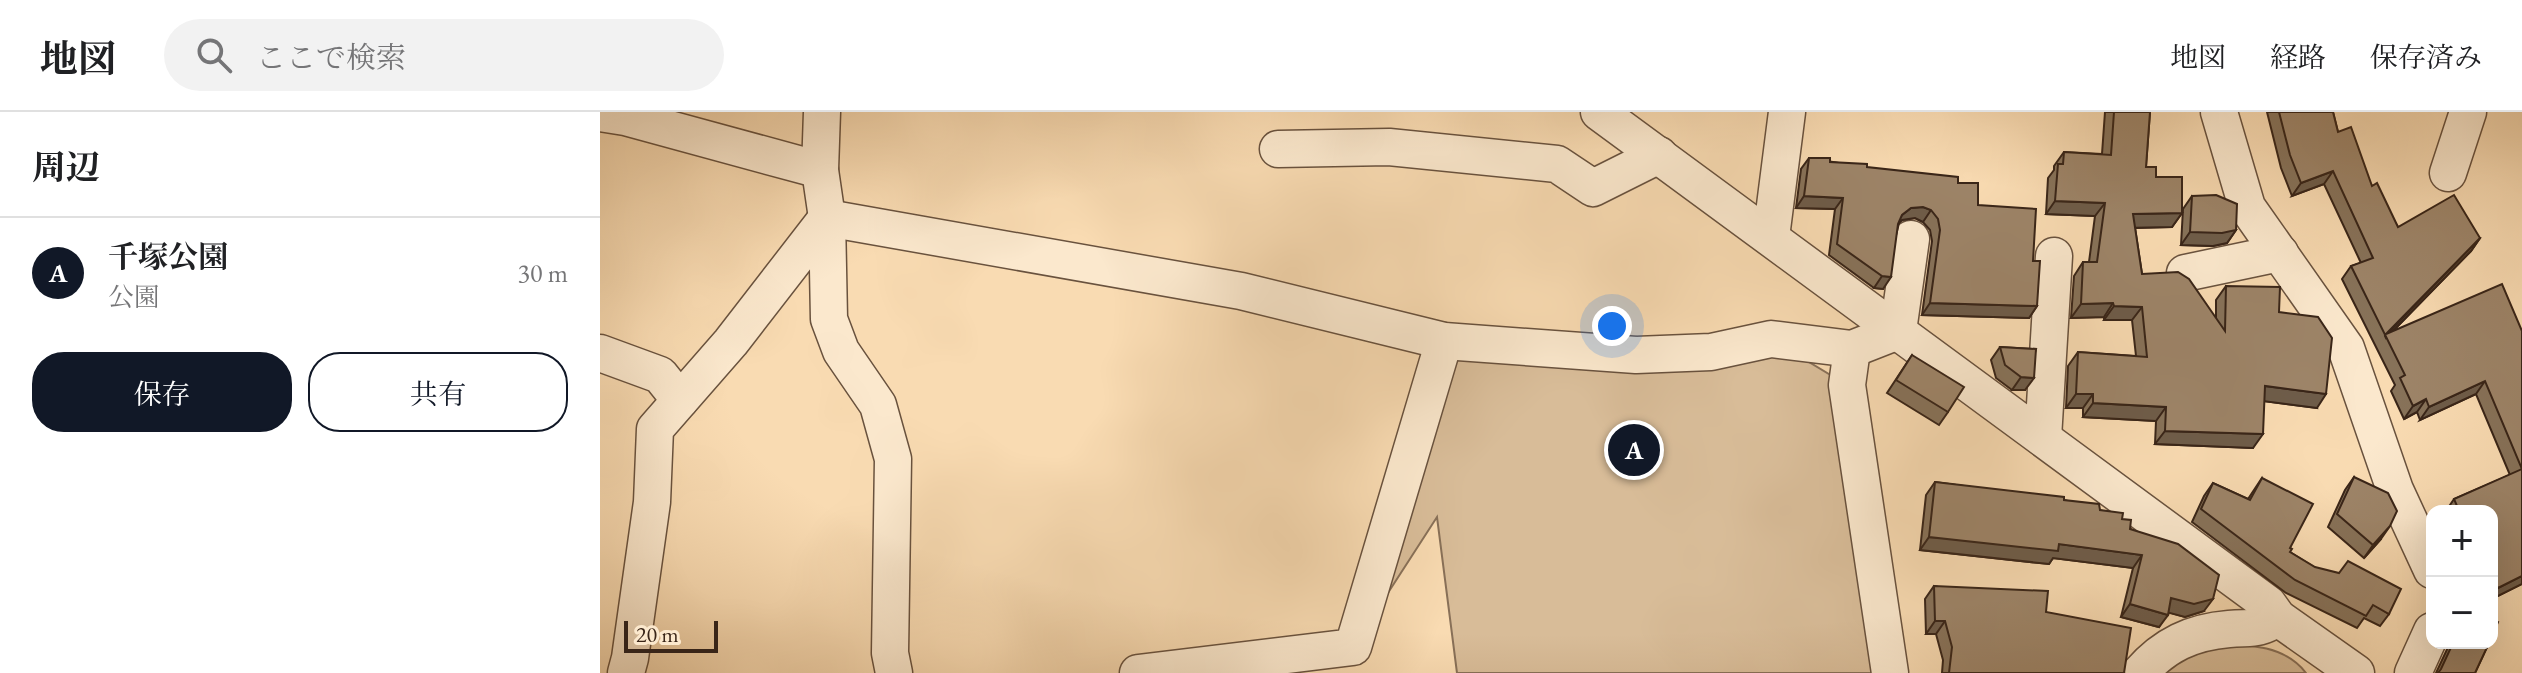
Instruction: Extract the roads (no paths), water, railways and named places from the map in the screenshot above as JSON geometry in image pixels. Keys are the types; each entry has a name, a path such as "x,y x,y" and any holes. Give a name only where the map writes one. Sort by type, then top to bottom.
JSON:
{"street":[{"path":"822,112 820,170 827,218 829,319 841,351 878,405 893,459 890,653 894,673"},
{"path":"1599,112 2268,604 2278,618 2356,673"},
{"path":"1771,237 1787,112"},
{"path":"2219,112 2247,207 2346,348 2395,490 2426,557"},
{"path":"2448,173 2468,112"},
{"path":"600,113 820,170"},
{"path":"1278,149 1389,147 1557,164 1593,188 1659,155"},
{"path":"827,218 1241,291 1444,341 1636,355 1711,352 1771,339 1852,349 1898,331"},
{"path":"626,673 652,502 655,429 731,342 827,218"},
{"path":"1898,331 1911,239"},
{"path":"2185,273 2280,253"},
{"path":"2043,438 2054,256"},
{"path":"1138,673 1353,647 1444,341"},
{"path":"1852,349 1847,385 1890,673"},
{"path":"600,353 660,375 680,400"},
{"path":"2140,673 2156,656 2186,637 2228,629 2259,629 2278,618"},
{"path":"2413,673 2426,644"}],"place":[{"name":"千塚公園","path":"1634,450"}]}
